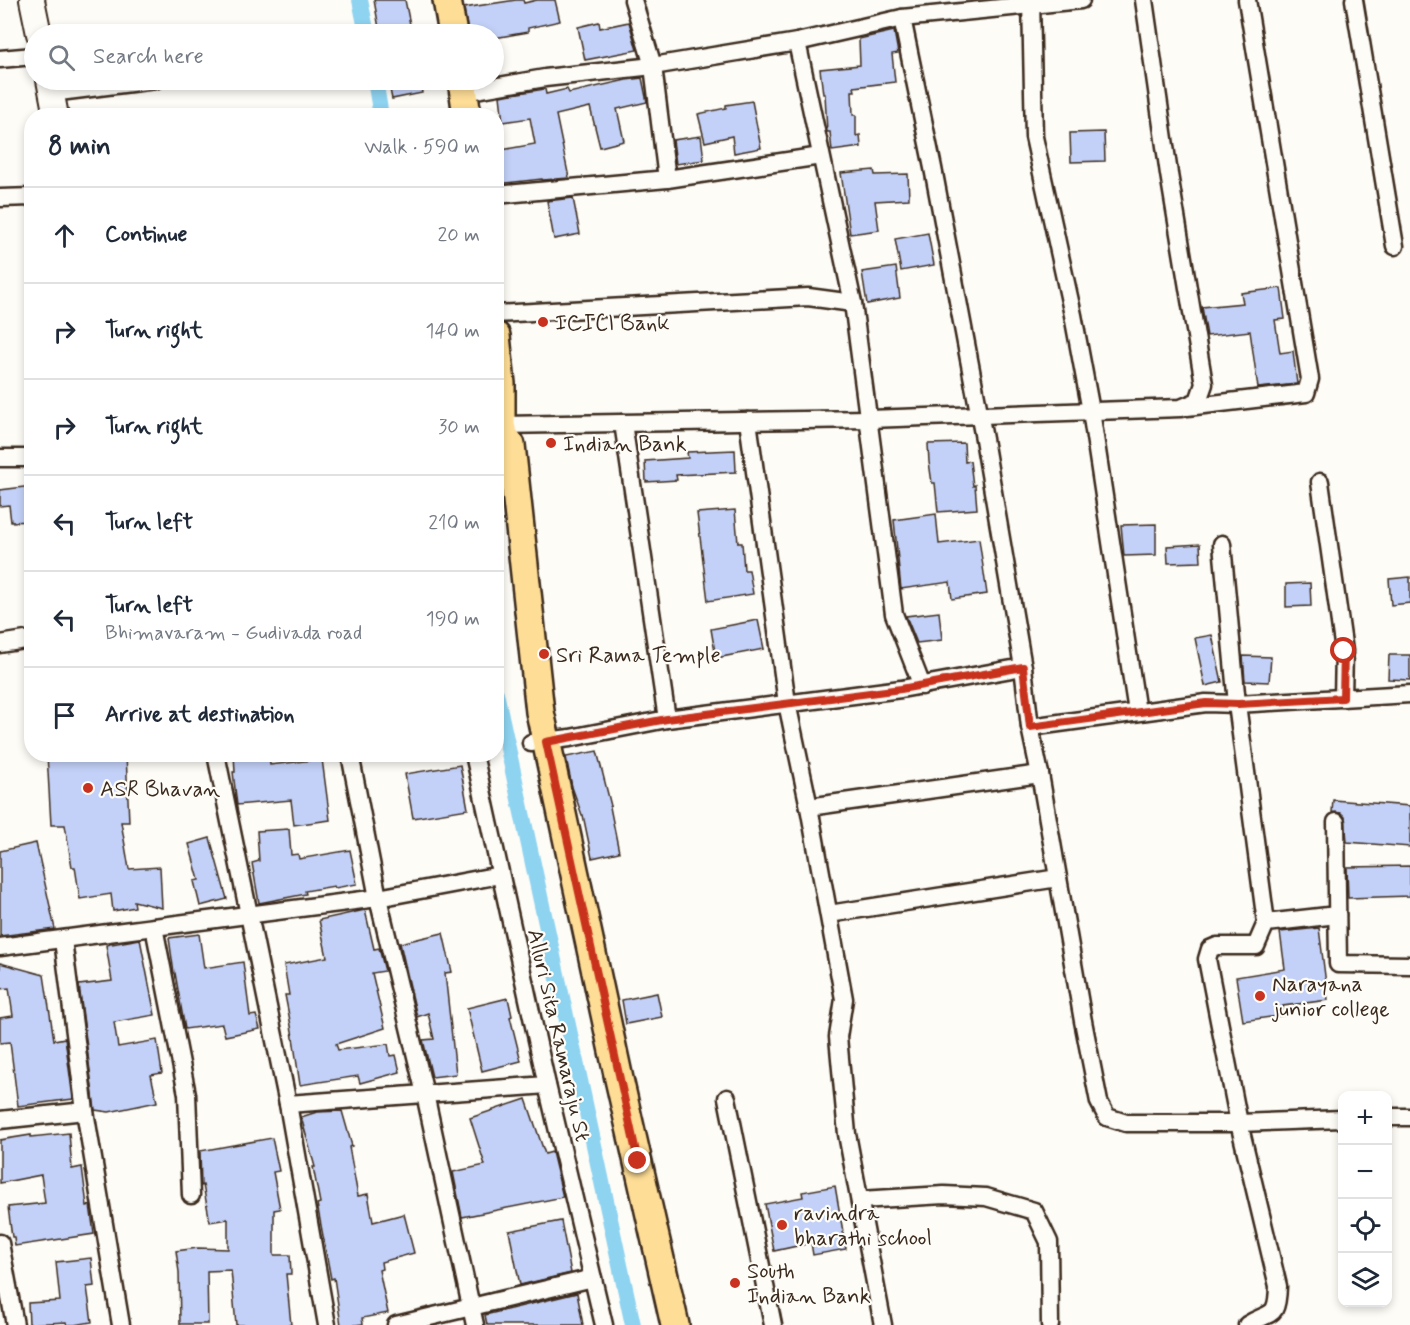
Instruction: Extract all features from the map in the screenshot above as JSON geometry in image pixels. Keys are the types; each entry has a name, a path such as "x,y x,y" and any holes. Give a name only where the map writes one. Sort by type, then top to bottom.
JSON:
{"main road":[{"path":"32,0 37,24"},
{"path":"447,0 451,24"},
{"path":"504,453 540,712 539,742 630,1162 659,1325"},
{"path":"630,1162 675,1325"}],"street":[{"path":"633,0 653,66 667,179"},
{"path":"504,87 545,78 653,66 797,42 902,18 1032,2 1081,0"},
{"path":"1144,0 1169,174 1204,384 1198,401 1181,408"},
{"path":"504,439 623,423 869,419 1181,408 1306,393 1310,379 1247,0"},
{"path":"1354,0 1395,246"},
{"path":"1032,2 1034,137 1073,315 1091,411 1137,712"},
{"path":"902,18 980,415 1023,667 1030,727 1099,1102 1107,1117 1126,1124 1338,1119"},
{"path":"797,42 853,303 894,614 922,686"},
{"path":"0,59 24,57"},
{"path":"52,96 91,90"},
{"path":"464,96 491,90"},
{"path":"504,194 667,179 822,156"},
{"path":"0,198 24,197"},
{"path":"504,314 808,297 853,303"},
{"path":"748,421 788,703 844,999 838,1037 848,1134 884,1325"},
{"path":"623,423 667,719"},
{"path":"0,458 24,458"},
{"path":"1320,482 1344,651 1343,698"},
{"path":"1222,544 1238,704 1266,923 1256,946 1217,946 1210,949 1207,959 1239,1123 1278,1286 1278,1304 1270,1314 1247,1325"},
{"path":"0,644 24,640"},
{"path":"539,742 667,719 922,686 1023,667"},
{"path":"1030,727 1206,703 1238,704 1410,694"},
{"path":"218,762 288,1104 327,1325"},
{"path":"352,762 378,898 425,1094 475,1325"},
{"name":"Alluri Sita Ramaraju St","path":"476,762 547,1085 604,1325"},
{"path":"809,807 1040,774"},
{"path":"1336,822 1338,964 1410,965"},
{"path":"0,947 378,898 500,875"},
{"path":"829,914 1058,878"},
{"path":"1266,923 1338,915"},
{"path":"154,927 187,1094 190,1195"},
{"path":"63,940 84,1111 121,1325"},
{"path":"288,1104 547,1085"},
{"path":"727,1098 774,1325"},
{"path":"0,1120 84,1111"},
{"path":"1392,1118 1410,1117"},
{"path":"860,1200 944,1195 986,1197 1034,1211 1049,1242 1050,1325"},
{"path":"0,1243 15,1325"},
{"path":"396,1325 593,1278"}],"building":[{"path":"374,0 405,0 410,24 378,24"},
{"path":"516,0 523,0 524,3 555,0 560,21 528,28 528,32 504,36 504,24 466,24 464,8"},
{"path":"599,22 600,28 629,22 637,50 585,60 578,27"},
{"path":"894,31 898,53 892,54 895,82 854,87 855,91 852,91 853,115 856,115 856,136 860,135 861,147 832,151 830,132 827,132 825,94 823,94 820,69 860,65 859,39"},
{"path":"642,78 647,102 617,109 624,141 600,147 590,107 556,115 569,178 504,183 504,150 535,144 530,118 504,122 504,108 501,108 500,96 545,89 546,94 567,89 569,93"},
{"path":"390,90 422,90 422,93 392,99"},
{"path":"752,101 761,148 734,153 732,136 705,142 698,114 726,108 726,105"},
{"path":"1104,132 1105,161 1071,162 1070,133"},
{"path":"701,136 704,160 676,164 673,140"},
{"path":"874,170 875,175 908,174 909,199 875,201 879,230 850,234 841,173"},
{"path":"573,198 580,234 554,239 547,201"},
{"path":"928,233 934,265 901,271 895,239"},
{"path":"896,267 900,298 867,304 862,272"},
{"path":"1281,288 1285,319 1275,320 1280,353 1293,351 1297,384 1258,388 1250,331 1207,336 1202,307 1243,303 1241,293"},
{"path":"964,443 965,462 970,461 977,509 938,512 928,444"},
{"path":"735,450 736,472 676,475 677,480 646,482 645,461 688,458 687,452"},
{"path":"24,487 24,521 11,522 9,505 0,506 0,490"},
{"path":"735,510 738,543 742,543 744,570 749,570 753,594 708,601 697,513"},
{"path":"936,514 939,544 979,539 987,594 952,599 950,582 901,589 894,520"},
{"path":"1156,524 1156,555 1124,556 1121,525"},
{"path":"1200,544 1201,562 1168,563 1167,546"},
{"path":"1410,577 1410,603 1391,605 1389,579"},
{"path":"1310,583 1311,606 1286,607 1286,584"},
{"path":"939,612 942,640 917,643 906,616"},
{"path":"758,620 764,649 716,658 711,629"},
{"path":"1212,635 1222,682 1205,686 1195,638"},
{"path":"1389,655 1410,655 1410,680 1388,679"},
{"path":"1243,656 1271,657 1269,682 1245,681"},
{"path":"597,751 611,806 619,852 592,858 583,815 572,787 566,757"},
{"path":"47,762 126,762 129,822 121,822 129,869 160,867 162,908 134,901 135,907 113,911 111,894 80,899 65,825 51,825"},
{"path":"234,762 270,762 270,765 322,762 330,820 294,825 291,800 237,805 233,772 235,772"},
{"path":"460,765 468,809 413,818 405,774"},
{"path":"1333,800 1410,806 1410,847 1347,842 1345,817 1341,813 1332,812"},
{"path":"289,829 291,855 298,854 299,859 350,850 357,884 305,891 306,894 259,903 252,863 259,861 257,831"},
{"path":"210,838 227,899 200,906 194,881 199,880 189,844"},
{"path":"36,843 55,929 0,936 0,851"},
{"path":"1410,866 1410,896 1348,898 1347,867"},
{"path":"365,910 374,949 379,948 385,971 372,973 385,1028 336,1044 338,1050 388,1044 390,1056 396,1055 400,1072 360,1083 358,1076 300,1085 285,995 289,995 284,965 327,957 319,920"},
{"path":"1319,928 1328,1000 1283,1006 1285,1015 1243,1021 1236,977 1285,969 1280,932"},
{"path":"443,933 452,972 445,973 456,1074 432,1077 423,1040 434,1039 428,1013 417,1017 400,943"},
{"path":"199,934 204,968 243,962 250,1016 256,1015 260,1029 225,1036 222,1024 185,1029 169,938"},
{"path":"140,939 155,1015 114,1022 118,1047 157,1040 162,1073 151,1075 157,1102 109,1112 95,1110 79,985 112,981 106,945"},
{"path":"0,963 44,975 54,1040 65,1038 73,1099 18,1106 10,1042 0,1043 0,1018 13,1016 9,988 0,989"},
{"path":"657,993 662,1017 626,1024 622,1000"},
{"path":"508,998 512,1016 510,1017 521,1061 482,1071 467,1008"},
{"path":"526,1099 545,1154 552,1152 563,1197 462,1217 453,1172 485,1165 470,1118"},
{"path":"342,1111 352,1146 349,1147 358,1196 368,1194 373,1222 404,1214 414,1253 381,1262 382,1269 379,1270 388,1313 362,1318 363,1324 355,1325 341,1325 334,1278 331,1279 317,1204 320,1203 313,1167 315,1167 301,1117 317,1112"},
{"path":"69,1133 72,1169 82,1167 87,1206 90,1205 94,1234 15,1246 8,1207 45,1203 41,1175 0,1183 0,1140 31,1135 31,1137"},
{"path":"272,1138 279,1171 273,1172 280,1209 274,1210 274,1255 290,1255 291,1274 286,1274 291,1325 236,1325 231,1270 207,1271 208,1324 180,1324 179,1272 176,1251 198,1248 228,1249 228,1219 210,1222 203,1185 201,1186 200,1151"},
{"path":"835,1186 846,1249 813,1255 811,1243 774,1251 765,1204 803,1197 802,1192"},
{"path":"561,1221 571,1273 520,1285 509,1231"},
{"path":"91,1258 94,1286 87,1287 92,1322 74,1325 67,1325 66,1322 29,1324 28,1303 60,1301 56,1262"},
{"path":"577,1293 583,1325 487,1325 485,1315"}],"waterway":[{"path":"360,0 365,24"},
{"path":"377,90 380,108"},
{"path":"504,730 633,1325"}],"place":[{"name":"ICICI Bank","path":"543,322"},
{"name":"Indian Bank","path":"551,443"},
{"name":"Sri Rama Temple","path":"544,654"},
{"name":"ASR Bhavan","path":"88,788"},
{"name":"Narayana junior college","path":"1260,996"},
{"name":"ravindra bharathi school","path":"782,1225"},
{"name":"South Indian Bank","path":"735,1283"}],"route":[{"path":"638,1161 546,742 667,719 901,689 1023,667 1030,727 1206,703 1238,704 1343,698 1344,651"}]}
